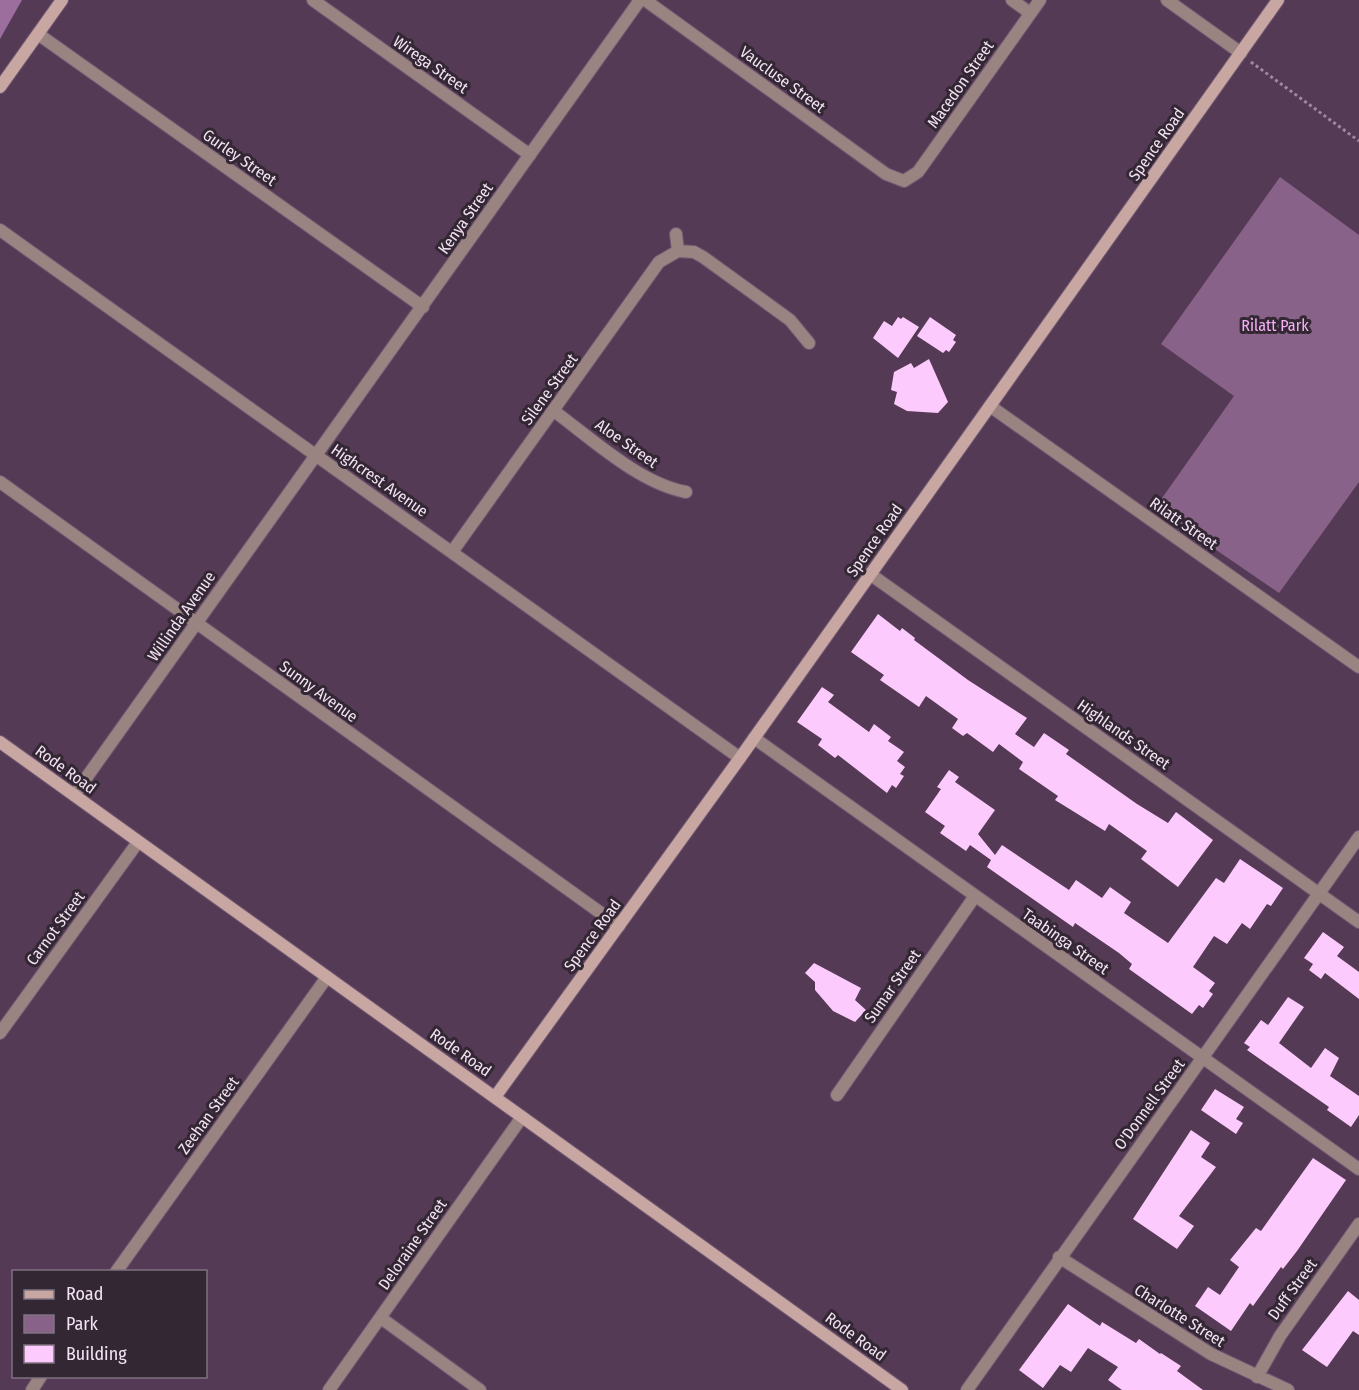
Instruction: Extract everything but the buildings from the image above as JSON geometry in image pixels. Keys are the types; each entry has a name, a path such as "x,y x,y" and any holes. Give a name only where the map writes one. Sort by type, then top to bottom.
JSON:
{"street":[{"path":"0,87 62,0"},
{"name":"Wirega Street","path":"313,0 530,154"},
{"name":"Kenya Street","path":"316,455 640,0"},
{"name":"Vaucluse Street","path":"645,0 886,174 904,181"},
{"path":"1012,0 1030,13"},
{"name":"Macedon Street","path":"904,181 918,172 1040,0"},
{"path":"1167,0 1240,53"},
{"name":"Spence Road","path":"495,1097 740,758 1278,0"},
{"name":"Gurley Street","path":"38,34 423,307"},
{"name":"Highcrest Avenue","path":"0,230 740,758"},
{"path":"676,234 678,251 694,252 703,257 790,320 809,343"},
{"name":"Silene Street","path":"452,552 659,262 678,251"},
{"name":"Rilatt Street","path":"990,406 1358,664"},
{"name":"Aloe Street","path":"554,411 648,479 668,489 686,492"},
{"name":"Willinda Avenue","path":"74,795 316,455"},
{"name":"Sunny Avenue","path":"0,482 619,926"},
{"name":"Highlands Street","path":"870,574 1359,922"},
{"name":"Taabinga Street","path":"754,738 1359,1169"},
{"name":"Rode Road","path":"0,742 902,1390"},
{"name":"O'Donnell Street","path":"967,1390 1059,1257 1359,837"},
{"name":"Carnot Street","path":"2,1025 138,842"},
{"name":"Sumar Street","path":"837,1095 975,896"},
{"name":"Zeehan Street","path":"117,1270 327,977"},
{"name":"Deloraine Street","path":"329,1390 522,1117"},
{"name":"Duff Street","path":"1257,1377 1280,1335 1359,1224"},
{"name":"Charlotte Street","path":"1059,1257 1210,1354 1288,1390"},
{"path":"381,1318 480,1390"}],"path":[{"path":"1240,53 1359,141"}],"green space":[{"name":"Rilatt Park","path":"1280,177 1359,235 1359,482 1279,593 1155,508 1234,396 1161,344"}],"shaded area":[{"path":"0,0 22,0 0,39"}]}
